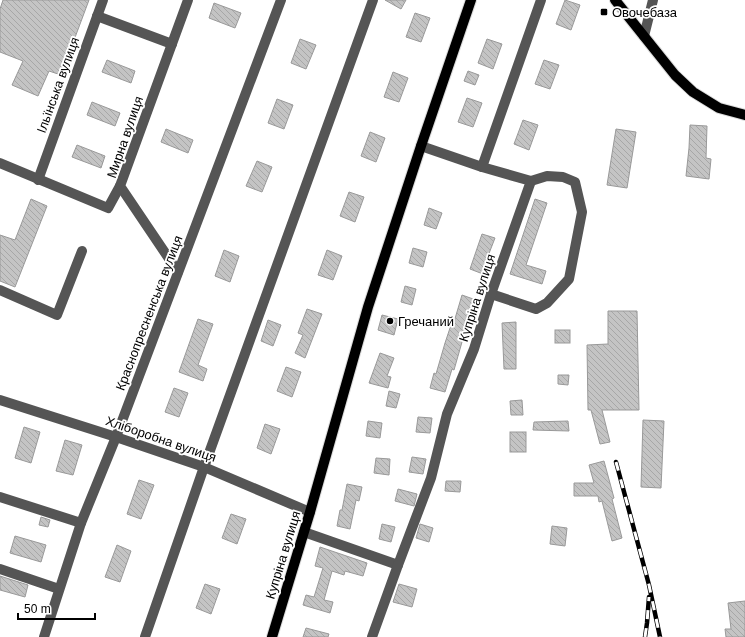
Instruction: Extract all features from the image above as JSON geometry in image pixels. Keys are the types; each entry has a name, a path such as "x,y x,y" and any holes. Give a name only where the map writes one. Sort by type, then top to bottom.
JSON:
{"main road":[{"name":"Купріна вулиця","path":"272,637 310,512 368,307 471,0"},
{"path":"615,0 675,75 693,92 719,108 745,115"}],"street":[{"name":"Ільїнська вулиця","path":"38,180 103,0"},
{"name":"Мирна вулиця","path":"178,272 120,186 188,0"},
{"name":"Краснопресненська вулиця","path":"44,637 81,523 116,437 281,0"},
{"path":"145,637 204,467 373,0"},
{"path":"482,166 541,0"},
{"path":"644,36 653,0"},
{"path":"97,16 172,44"},
{"path":"421,146 531,181 547,176 563,177 575,182 582,212 569,279 547,303 536,309 491,294"},
{"path":"0,163 108,208 120,186"},
{"name":"Купріна вулиця","path":"372,637 431,478 447,414 474,349 491,294 531,181"},
{"path":"0,290 57,315 82,251"},
{"name":"Хліборобна вулиця","path":"0,400 204,467 310,512"},
{"path":"0,497 81,523"},
{"path":"304,532 398,565"},
{"path":"0,569 59,589"}],"building":[{"path":"3,0 89,0 61,75 49,71 38,96 12,85 23,61 0,52 0,9"},
{"path":"385,0 406,0 401,9"},
{"path":"565,0 580,5 571,30 556,24"},
{"path":"214,3 241,13 235,28 209,18"},
{"path":"415,13 430,18 421,42 406,37"},
{"path":"300,39 316,45 306,69 291,63"},
{"path":"487,39 502,44 493,69 478,63"},
{"path":"107,60 135,71 131,83 102,72"},
{"path":"544,60 559,65 550,89 535,84"},
{"path":"468,71 479,75 475,85 464,81"},
{"path":"393,72 408,78 399,102 384,97"},
{"path":"467,98 482,103 473,127 458,122"},
{"path":"277,99 293,105 284,129 268,123"},
{"path":"92,102 120,113 115,126 87,115"},
{"path":"523,120 538,125 529,150 514,144"},
{"path":"690,125 707,126 706,158 711,159 709,179 686,176"},
{"path":"166,129 193,140 188,153 161,142"},
{"path":"616,129 636,132 627,188 607,185"},
{"path":"370,132 385,138 376,162 361,156"},
{"path":"77,145 105,156 101,168 72,157"},
{"path":"257,161 272,167 262,192 246,186"},
{"path":"349,192 364,197 355,222 340,216"},
{"path":"31,199 47,206 15,287 0,281 0,235 15,240"},
{"path":"535,199 547,203 526,265 546,271 542,284 510,274"},
{"path":"429,208 442,213 436,229 424,225"},
{"path":"482,234 495,238 488,256 490,257 483,274 470,269"},
{"path":"413,248 427,252 423,267 409,263"},
{"path":"224,250 239,256 230,282 215,276"},
{"path":"327,250 342,256 333,280 318,275"},
{"path":"405,286 416,289 412,305 401,302"},
{"path":"462,295 476,300 470,314 454,370 452,369 445,392 430,388 434,373 436,374 452,322 454,322"},
{"path":"307,309 322,314 305,358 295,353 303,335 298,333"},
{"path":"608,311 637,311 639,410 602,410 610,442 600,444 591,410 588,410 587,345 608,344"},
{"path":"382,315 398,319 394,335 378,330"},
{"path":"198,319 213,324 198,365 207,369 203,381 179,372"},
{"path":"268,320 281,325 273,346 261,341"},
{"path":"516,322 516,369 504,369 502,323"},
{"path":"555,330 570,330 570,343 555,343"},
{"path":"380,353 394,358 387,376 391,377 388,388 369,383"},
{"path":"286,367 301,372 292,397 277,391"},
{"path":"558,375 569,375 568,385 558,384"},
{"path":"174,388 188,393 179,417 165,412"},
{"path":"389,391 400,394 396,408 386,406"},
{"path":"522,400 523,415 511,415 510,401"},
{"path":"418,417 432,418 430,433 416,432"},
{"path":"643,420 664,421 661,488 641,487"},
{"path":"368,421 382,423 380,438 366,436"},
{"path":"568,421 569,431 533,430 534,422"},
{"path":"265,424 280,429 271,454 257,448"},
{"path":"24,427 40,432 31,463 15,458"},
{"path":"510,432 526,432 526,452 510,452"},
{"path":"65,440 82,445 73,475 56,471"},
{"path":"412,457 426,459 423,474 409,472"},
{"path":"376,458 390,459 389,475 374,473"},
{"path":"604,461 614,498 612,499 622,538 612,541 602,501 599,502 598,496 574,496 574,483 594,483 589,465"},
{"path":"139,480 154,485 141,519 127,514"},
{"path":"446,481 461,481 460,492 445,491"},
{"path":"347,484 362,487 359,501 356,500 350,529 337,526"},
{"path":"398,489 417,494 414,506 395,501"},
{"path":"231,514 246,519 237,544 222,538"},
{"path":"41,517 50,520 48,527 39,525"},
{"path":"382,524 395,527 391,542 379,539"},
{"path":"420,524 433,528 429,542 416,538"},
{"path":"552,526 567,528 565,546 550,544"},
{"path":"15,536 46,545 41,562 10,553"},
{"path":"117,545 131,551 120,582 105,577"},
{"path":"320,547 367,563 363,576 345,571 344,575 332,571 324,600 333,602 330,613 303,605 306,595 314,597 323,568 315,566"},
{"path":"0,576 28,585 25,597 0,590"},
{"path":"205,584 220,589 211,614 196,608"},
{"path":"399,584 417,589 412,607 393,602"},
{"path":"745,601 745,637 726,637 725,629 731,629 728,603"},
{"path":"306,628 329,634 328,637 303,637"}],"railway":[{"path":"616,462 649,585 660,637"},
{"path":"645,637 649,597"}],"place":[{"name":"Овочебаза","path":"604,12"},
{"name":"Гречаний","path":"390,321"}]}
